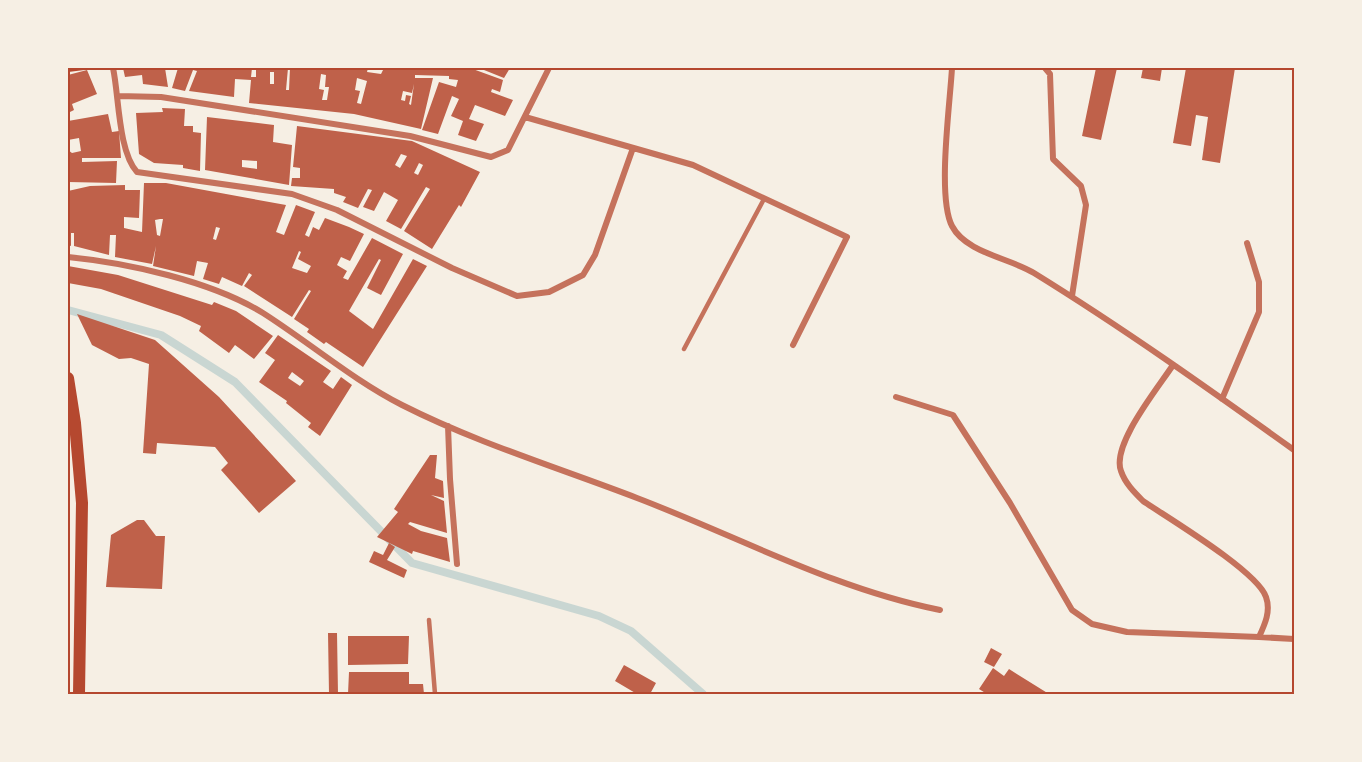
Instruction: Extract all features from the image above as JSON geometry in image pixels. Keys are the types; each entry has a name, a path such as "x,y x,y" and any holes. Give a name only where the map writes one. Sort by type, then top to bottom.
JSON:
{"main road":[{"path":"68,378 75,423 82,503 79,694"}],"street":[{"path":"113,68 124,141 131,166 137,172 292,194 337,210 452,268 518,296 549,292 584,275 595,255 633,148"},
{"path":"118,96 161,97 410,136 491,158 508,150 549,68"},
{"path":"952,68 946,186 947,215 954,229 964,240 1027,268 1072,296 1294,450"},
{"path":"1046,68 1050,74 1053,159 1081,186 1086,205 1072,296"},
{"path":"525,117 693,165 847,237 793,345"},
{"path":"1222,399 1259,312 1259,282 1247,243"},
{"path":"68,257 141,270 201,286 240,301 402,404 448,426 638,498 792,563 867,589 940,609"},
{"path":"1173,365 1126,438 1119,458 1120,471 1131,489 1143,501 1238,566 1259,586 1266,596 1267,606 1267,619 1259,636"},
{"path":"896,397 953,415 1010,503 1072,610 1092,624 1127,632 1294,639"},
{"path":"448,426 457,564"}],"lane":[{"path":"684,349 764,199"},
{"path":"429,620 435,694"}],"path":[{"path":"68,70 84,68"}],"building":[{"path":"123,68 165,68 168,87 143,84 142,75 125,77"},
{"path":"178,68 252,68 251,77 256,77 256,68 288,68 286,90 289,90 290,68 368,68 367,72 381,74 384,68 470,68 503,80 500,92 492,89 491,92 513,100 505,116 475,105 469,119 484,124 476,141 458,135 463,121 451,116 459,99 452,96 438,134 422,130 439,82 456,87 458,80 449,79 449,76 415,75 415,78 433,78 421,129 354,114 249,103 251,80 235,79 234,97 189,91 197,71 193,70 185,91 172,88","holes":["270,72 274,72 274,84 270,84","321,74 326,75 325,87 329,87 327,100 322,100 324,90 319,89","357,78 367,81 361,104 357,103 360,91 355,90","414,84 411,105 409,104 411,96 406,95 405,101 401,100 403,91 412,93"]},
{"path":"479,68 510,68 504,78"},
{"path":"1096,68 1117,68 1101,140 1082,136"},
{"path":"1143,68 1162,68 1160,81 1141,78"},
{"path":"1186,68 1235,68 1220,163 1202,160 1208,117 1196,115 1191,146 1173,143"},
{"path":"87,70 97,94 72,104 74,110 68,113 68,75"},
{"path":"162,108 185,109 184,126 193,126 193,132 201,133 200,171 183,168 183,165 154,163 139,154 136,113 163,112"},
{"path":"108,114 112,132 119,131 121,158 82,158 82,162 117,161 116,183 68,182 68,150 72,153 81,151 79,138 68,140 68,121"},
{"path":"207,117 274,125 273,142 292,145 289,185 205,170","holes":["242,160 257,161 257,169 242,167"]},
{"path":"297,126 412,141 480,172 461,207 459,205 432,249 404,231 430,189 426,187 401,229 386,221 398,200 384,192 374,211 363,207 372,190 368,189 358,208 343,202 346,197 334,193 334,189 291,186 292,178 300,178 300,168 293,167","holes":["401,154 407,156 400,168 395,165","419,163 423,165 418,175 414,173"]},
{"path":"144,183 166,183 286,205 276,232 284,235 296,205 315,212 305,235 309,237 313,227 319,230 325,218 364,234 350,261 341,257 337,265 347,271 343,278 348,280 372,238 403,254 381,295 367,288 381,260 379,259 349,311 373,329 413,259 427,266 363,367 326,342 324,344 307,332 309,329 294,319 311,291 309,290 292,317 244,286 252,275 249,273 242,286 222,277 219,284 203,279 208,263 197,261 194,276 153,266 156,246 152,264 115,257 116,235 110,235 109,255 74,246 74,233 71,233 71,246 68,245 68,191 90,186 125,185 125,190 140,190 139,218 124,217 124,228 142,232","holes":["163,219 160,236 157,235 155,220","216,227 220,228 216,240 213,239","299,251 301,252 298,259 311,266 307,273 292,268"]},
{"path":"68,266 118,275 212,305 214,302 236,311 273,336 254,359 235,345 229,353 199,331 201,326 180,316 101,289 68,283"},
{"path":"77,314 155,340 219,397 296,481 259,513 221,470 228,463 215,447 157,443 156,454 143,453 149,364 131,358 119,359 92,345"},
{"path":"278,335 331,371 323,382 333,389 341,377 352,385 320,436 308,427 311,423 286,403 287,401 259,382 275,360 265,353","holes":["292,372 304,381 300,386 288,378"]},
{"path":"430,455 437,455 435,478 443,481 444,498 431,495 444,501 447,533 410,522 408,524 421,531 447,538 450,562 413,551 412,554 377,537 398,512 394,509"},
{"path":"137,520 144,520 156,536 165,536 162,589 106,587 111,535"},
{"path":"389,543 395,547 387,560 407,570 404,578 369,562 374,551 383,555"},
{"path":"328,633 337,633 338,694 329,694"},
{"path":"348,636 409,636 408,664 348,665"},
{"path":"991,648 1002,654 994,667 984,662"},
{"path":"624,665 656,683 650,694 637,694 615,681"},
{"path":"993,668 1004,676 1009,669 1049,694 987,694 979,689"},
{"path":"349,672 409,672 409,684 423,684 424,694 348,694"}],"waterway":[{"path":"68,310 161,335 235,382 412,563 599,616 631,631 703,694"}]}
